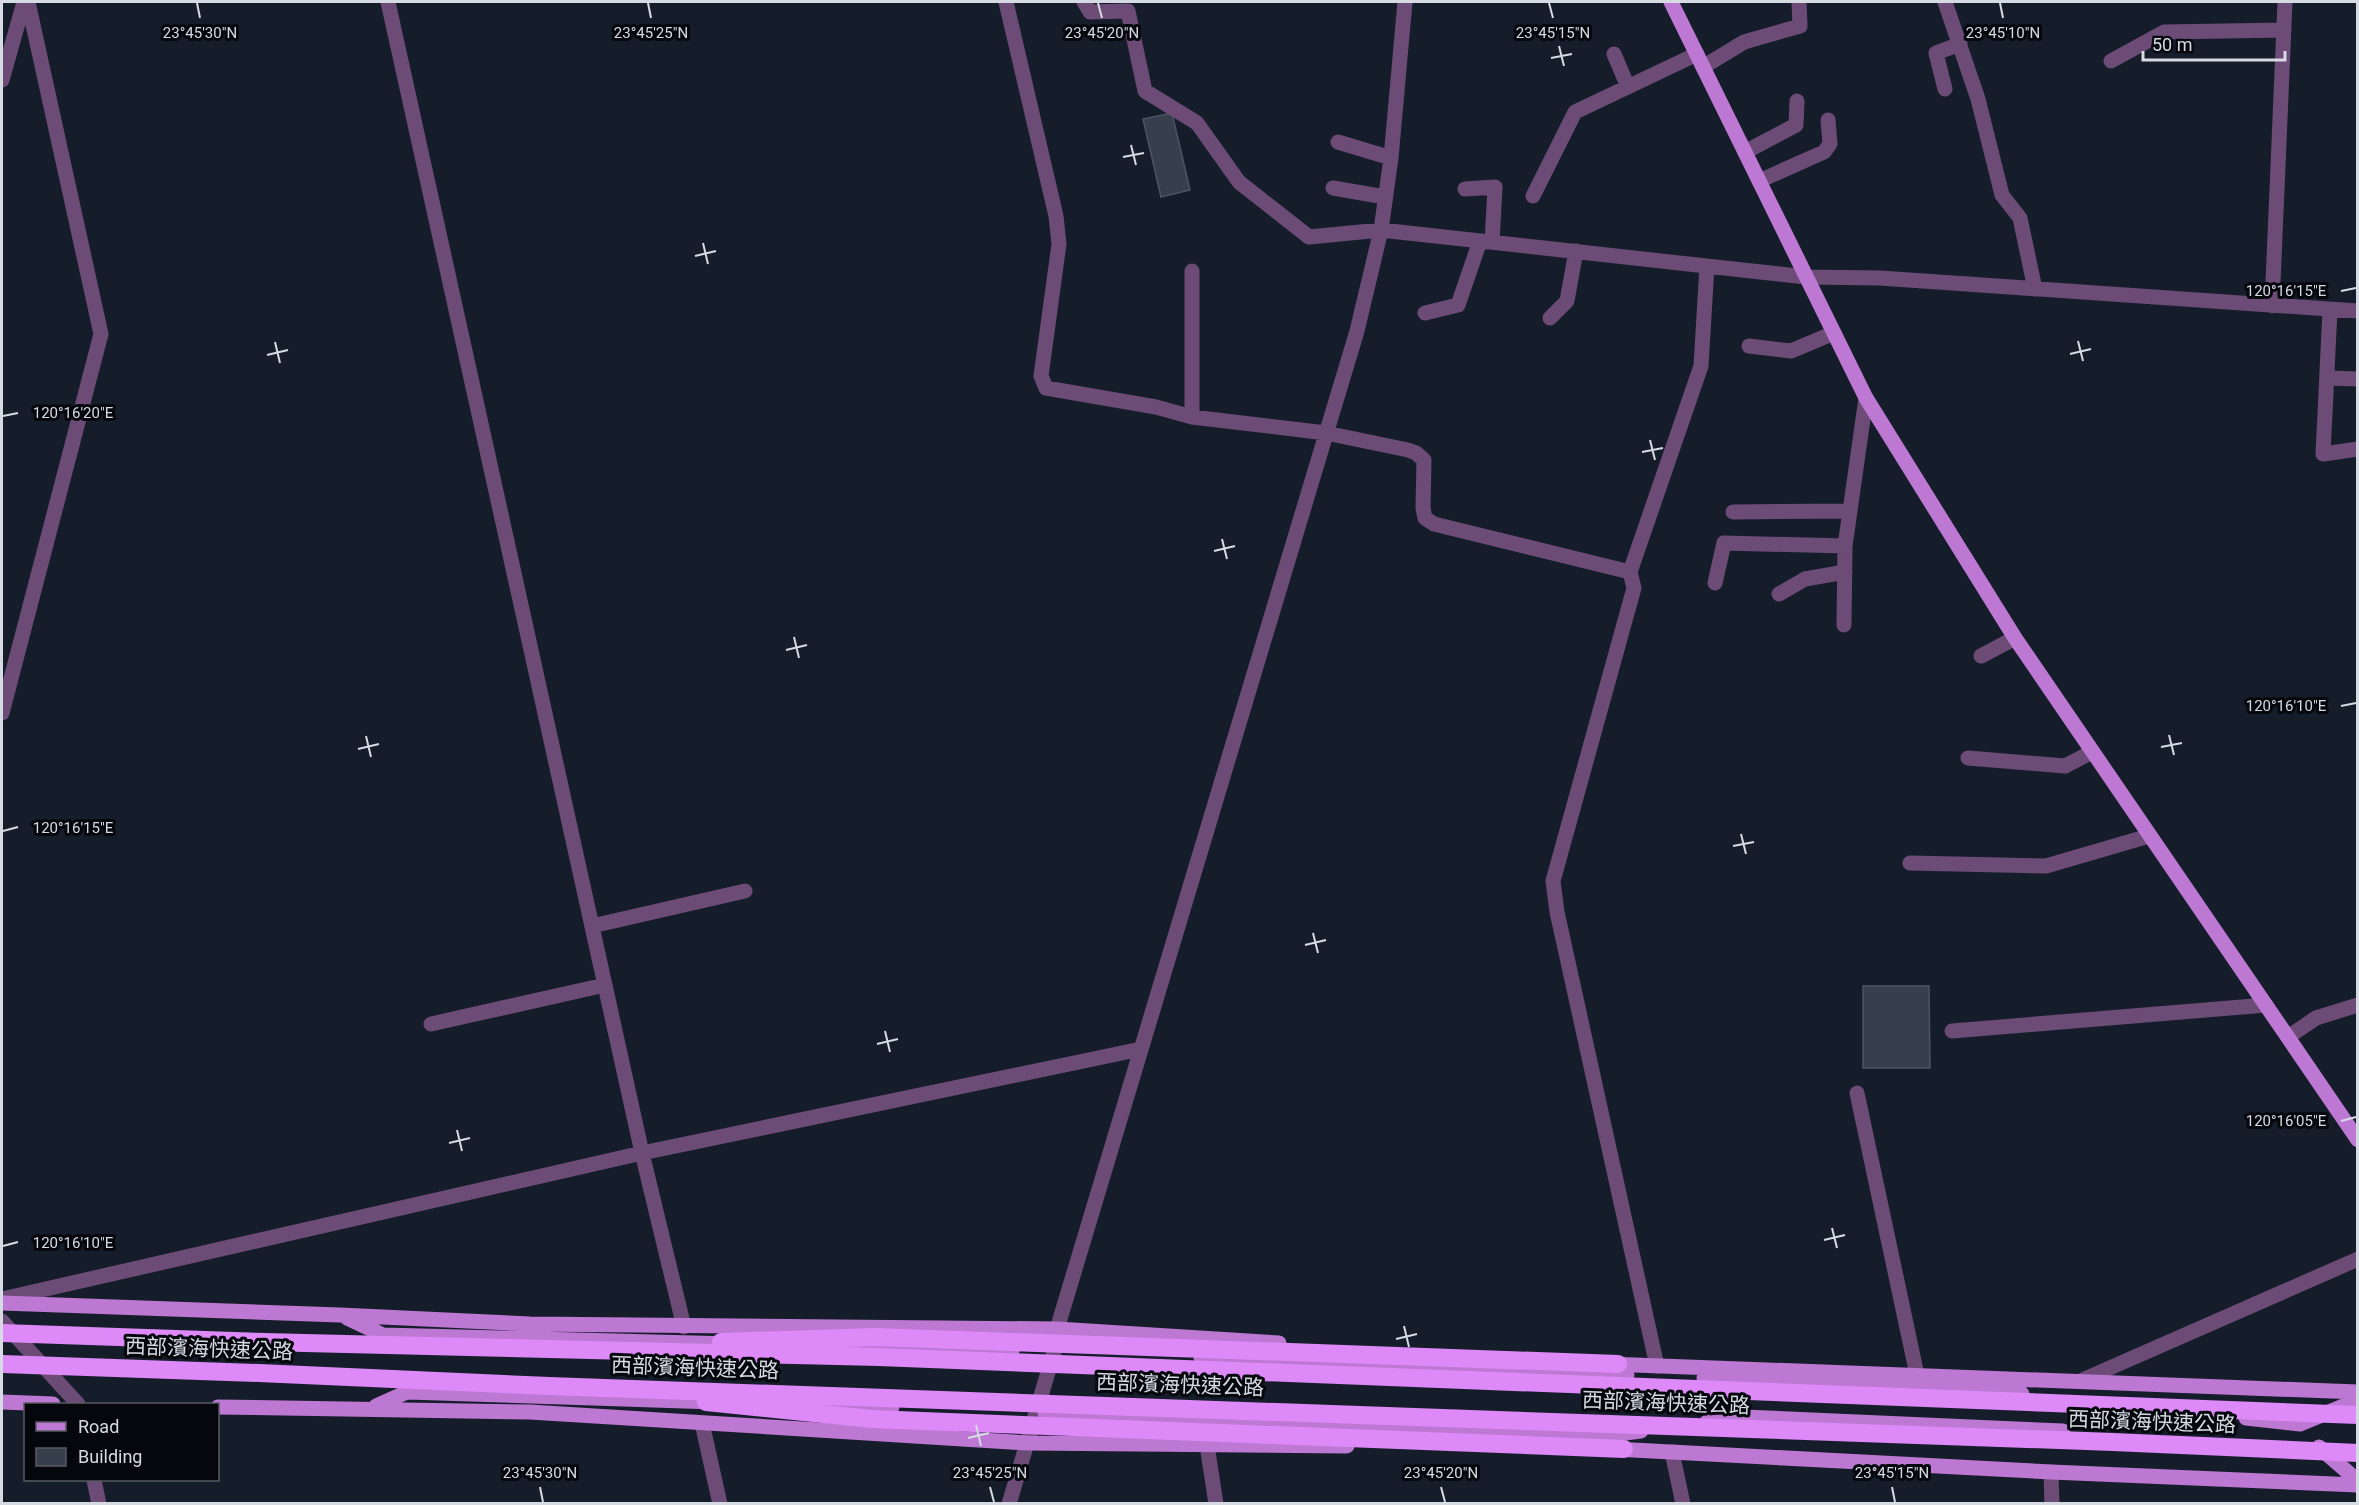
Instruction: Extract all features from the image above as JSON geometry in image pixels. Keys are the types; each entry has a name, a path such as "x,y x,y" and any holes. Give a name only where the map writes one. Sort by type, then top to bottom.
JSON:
{"highway":[{"name":"西部濱海快速公路","path":"2,1333 879,1357 2358,1415"},
{"path":"542,1349 874,1336 1618,1364"},
{"name":"西部濱海快速公路","path":"2,1364 549,1386 2090,1441 2358,1453"},
{"path":"549,1386 872,1419 1624,1449"}],"main road":[{"path":"1671,2 1866,398 2015,638 2358,1140"},
{"path":"2,1301 530,1324 1057,1329 1657,1366 2358,1392"},
{"path":"340,1315 383,1335 1054,1352 1974,1389 2300,1424 2358,1400"},
{"path":"371,1408 407,1392 1037,1412 1601,1436 1743,1417 2314,1443 2358,1483"},
{"path":"2,1402 28,1403"},
{"path":"219,1407 530,1412 1028,1443 1624,1449 2051,1472 2358,1483"}],"street":[{"path":"2,80 26,2"},
{"path":"2,712 100,334 26,2"},
{"path":"388,2 642,1153 684,1327"},
{"path":"1006,2 1056,216 1059,244 1041,376 1046,388 1156,407 1192,417 1326,433 1416,453 1424,460 1423,508 1425,518 1434,524 1629,572"},
{"path":"1084,2 1090,12 1128,11 1145,91 1197,123 1239,182 1309,237 1380,230 1806,277 1880,278 2358,311"},
{"path":"1009,1503 1054,1352 1057,1329 1357,331 1380,230 1391,158 1405,2"},
{"path":"1533,195 1575,112 1628,87 1700,61 1744,42 1800,26 1799,2"},
{"path":"1945,2 1978,99 2002,195 2020,218 2035,289"},
{"path":"2272,306 2285,2"},
{"path":"2111,61 2164,32 2284,30"},
{"path":"1945,89 1936,53 1959,44"},
{"path":"1614,54 1628,87"},
{"path":"1745,152 1796,125 1797,101"},
{"path":"1759,181 1824,152 1830,144 1828,120"},
{"path":"1338,142 1391,158"},
{"path":"1425,314 1458,305 1486,242 1495,187 1465,189"},
{"path":"1332,188 1385,197"},
{"path":"1550,318 1567,301 1576,251"},
{"path":"1657,1366 1557,912 1553,881 1634,588 1629,572 1701,366 1707,266"},
{"path":"1192,271 1192,417"},
{"path":"2330,310 2323,454 2358,449"},
{"path":"1749,346 1791,351 1834,333"},
{"path":"2327,378 2358,379"},
{"path":"1844,625 1845,546 1866,398"},
{"path":"1733,512 1850,512"},
{"path":"1715,583 1724,543 1845,546"},
{"path":"1779,594 1805,579 1845,572"},
{"path":"1981,656 2015,638"},
{"path":"1968,758 2065,766 2092,752"},
{"path":"1910,863 2046,867 2150,836"},
{"path":"592,926 745,891"},
{"path":"432,1024 605,985"},
{"path":"1952,1031 2266,1005"},
{"path":"2288,1037 2316,1018 2358,1005"},
{"path":"2,1301 642,1153 1142,1049"},
{"path":"1857,1094 1917,1375"},
{"path":"2080,1382 2358,1259"},
{"path":"2,1321 77,1403"},
{"path":"702,1423 720,1503"},
{"path":"1207,1445 1216,1503"},
{"path":"1672,1452 1683,1503"},
{"path":"2051,1472 2052,1503"},
{"path":"94,1481 99,1503"}],"building":[{"path":"1172,113 1190,190 1161,197 1143,119"},
{"path":"1863,986 1929,986 1930,1068 1863,1068"}]}
